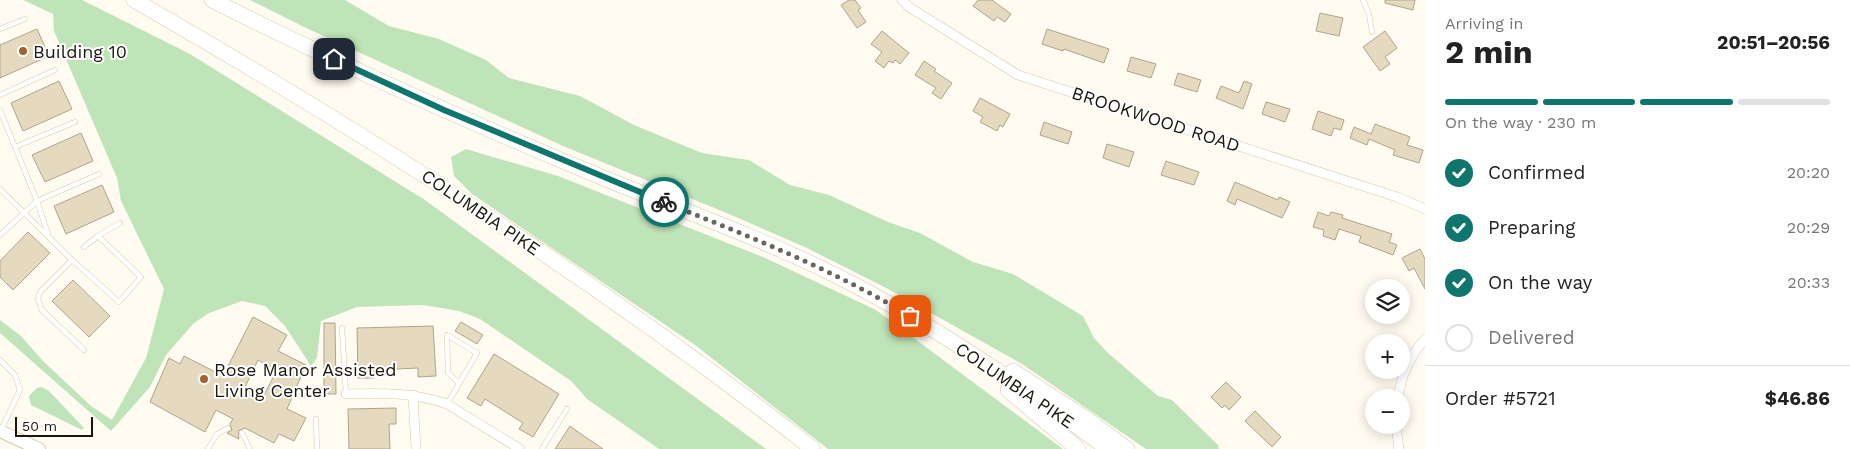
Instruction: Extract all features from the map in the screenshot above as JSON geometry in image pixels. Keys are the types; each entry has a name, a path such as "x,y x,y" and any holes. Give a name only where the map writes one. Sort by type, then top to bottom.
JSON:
{"highway":[{"name":"COLUMBIA PIKE","path":"134,0 307,101 466,202 603,295 813,449"},
{"name":"COLUMBIA PIKE","path":"212,0 444,110 776,247 832,273 897,308 954,344 1108,449"},
{"path":"897,308 957,338 1044,390 1128,449"},
{"path":"954,344 1078,449"}],"street":[{"name":"BROOKWOOD ROAD","path":"902,0 909,7 1018,75 1397,197 1425,209"},
{"path":"1400,389 1403,374 1411,357 1425,339"},
{"path":"346,394 413,395 447,404 520,449"},
{"path":"413,395 416,449"},
{"path":"0,431 39,449"},
{"path":"1397,434 1399,449"}],"lane":[{"path":"1363,0 1370,14 1372,32"},
{"path":"0,29 25,18"},
{"path":"0,95 55,70"},
{"path":"0,110 37,201 49,237"},
{"path":"16,147 75,122"},
{"path":"0,235 37,201 99,174"},
{"path":"0,189 72,260 119,302 140,277 98,236"},
{"path":"84,247 120,223"},
{"path":"72,260 40,292 38,299 42,310 84,350"},
{"path":"342,328 346,394"},
{"path":"447,404 478,353 447,335 448,373 459,383"},
{"path":"0,360 15,375 20,390 0,431"},
{"path":"542,449 567,409"},
{"path":"316,419 317,449"},
{"path":"208,449 217,434 228,428"},
{"path":"242,433 250,449"}],"green space":[{"path":"23,0 82,0 190,54 425,200 766,449 659,449 587,399 571,381 480,319 459,311 423,305 357,307 321,321 317,358 311,366 285,326 265,306 242,301 209,313 194,323 166,355 150,387 111,431 0,333 0,320 21,336 43,361 91,406 112,420 146,358 164,289 121,201 117,178 54,31 53,14"},
{"path":"250,0 345,0 389,26 439,39 486,60 509,78 580,96 634,125 702,153 749,160 790,185 829,195 888,222 920,233 973,262 1013,274 1083,316 1094,338 1108,353 1158,396 1172,400 1218,445 1219,449 1146,449 1022,364 890,290 807,248 563,146 304,27"},
{"path":"466,149 558,176 763,257 876,310 1063,449 828,449 695,345 472,194 454,176 451,157"},
{"path":"42,387 49,391 84,428 82,430 31,405 29,396 37,388"}],"building":[{"path":"849,0 855,0 861,8 858,10 866,22 857,28 841,5"},
{"path":"978,0 992,0 1011,14 1005,22 997,17 994,21 973,6"},
{"path":"1385,0 1415,0 1413,10 1385,3"},
{"path":"1320,13 1343,18 1339,36 1316,31"},
{"name":"Building 10","path":"37,29 49,56 0,78 0,45"},
{"path":"1047,29 1109,49 1104,63 1064,49 1063,51 1042,44"},
{"path":"882,31 909,53 900,64 895,60 893,63 889,61 884,68 875,61 882,52 871,44"},
{"path":"1385,31 1397,48 1385,57 1390,64 1380,71 1363,47"},
{"path":"1131,57 1156,64 1151,78 1127,71"},
{"path":"924,61 936,69 934,71 952,83 941,99 932,93 936,88 915,75"},
{"path":"1178,73 1201,80 1197,92 1174,85"},
{"path":"59,81 72,109 23,131 11,103"},
{"path":"1244,81 1252,84 1243,109 1216,98 1221,86 1239,93"},
{"path":"980,98 1010,114 1003,127 1000,125 997,131 980,122 983,117 973,111"},
{"path":"1266,102 1290,109 1285,122 1262,114"},
{"path":"1318,111 1344,120 1341,130 1334,128 1331,136 1312,129"},
{"path":"1044,122 1072,132 1068,144 1040,135"},
{"path":"1375,124 1410,137 1407,145 1423,150 1419,163 1393,155 1395,150 1369,139 1367,145 1350,138 1354,127 1371,134"},
{"path":"81,133 93,161 45,182 32,155"},
{"path":"1107,144 1134,152 1129,167 1103,158"},
{"path":"1166,161 1199,172 1194,185 1161,175"},
{"path":"1235,182 1278,200 1279,197 1290,202 1282,218 1237,199 1235,205 1227,201"},
{"path":"102,185 114,212 66,234 54,206"},
{"path":"1318,212 1329,216 1331,212 1343,215 1342,218 1392,234 1389,242 1397,245 1393,255 1359,242 1361,236 1339,229 1335,240 1323,236 1324,230 1313,227"},
{"path":"28,232 50,253 13,290 0,277 0,261"},
{"path":"1420,249 1425,259 1425,289 1414,268 1409,271 1402,258"},
{"path":"73,280 110,316 89,337 52,301"},
{"name":"Rose Manor Assisted Living Center","path":"253,317 287,335 278,351 306,365 287,409 306,418 294,441 279,434 274,443 245,428 238,431 239,439 227,433 232,430 230,424 233,419 216,410 205,432 150,402 169,358 180,364 184,356 223,376","holes":["258,360 277,370 263,397 245,387"]},
{"path":"461,322 483,335 477,344 455,331"},
{"path":"324,323 335,323 336,394 324,394"},
{"path":"433,326 436,376 418,377 418,368 374,370 374,378 358,378 357,328"},
{"path":"494,354 559,394 533,437 519,429 523,423 485,399 481,406 467,398"},
{"path":"1226,382 1241,397 1229,410 1225,405 1222,408 1211,397"},
{"path":"396,408 396,424 389,424 390,449 349,449 348,409"},
{"path":"1255,411 1281,437 1272,447 1245,421"},
{"path":"570,426 581,434 603,449 555,449"}],"way so far":[{"path":"664,202 776,247 832,273 910,316"}],"place":[{"name":"Building 10","path":"23,51"},
{"name":"Rose Manor Assisted Living Center","path":"204,379"}],"route":[{"path":"334,59 444,110 664,202"}]}
